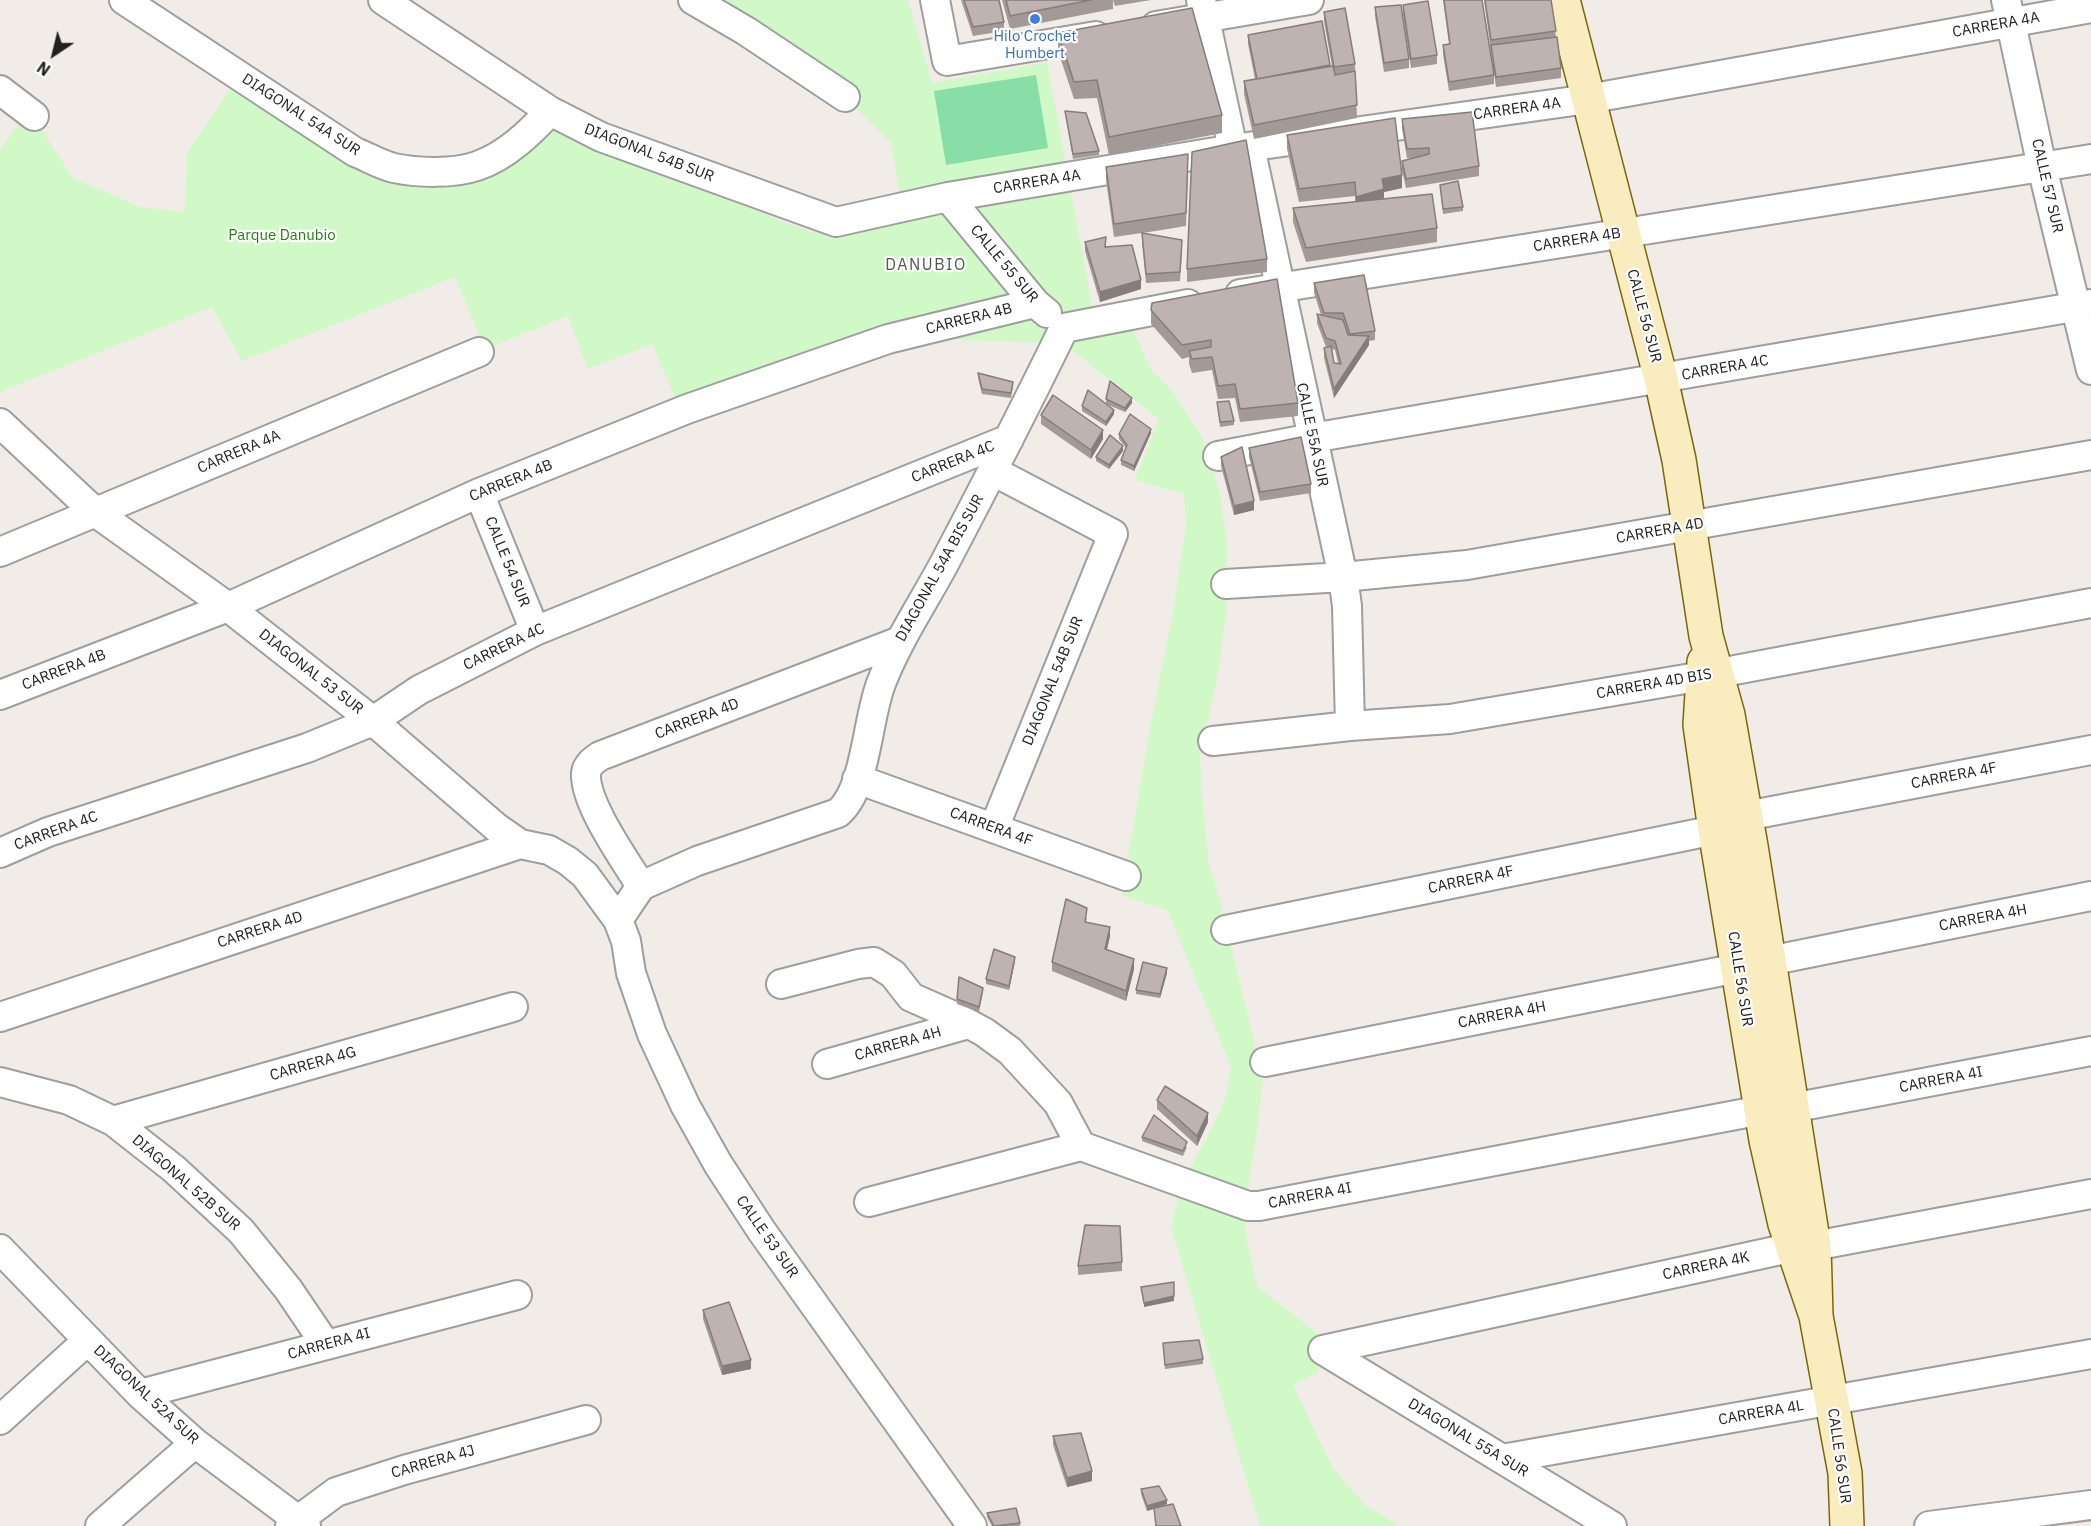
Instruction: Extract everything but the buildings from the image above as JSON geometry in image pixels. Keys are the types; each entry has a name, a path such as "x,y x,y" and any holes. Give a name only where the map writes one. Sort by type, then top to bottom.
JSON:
{"street":[{"name":"DIAGONAL 54A SUR","path":"124,0 355,152 391,168 429,173 476,166 510,148 550,111"},
{"name":"DIAGONAL 54B SUR","path":"383,0 550,111 601,136 836,222"},
{"path":"693,0 746,31 845,97"},
{"path":"934,0 946,61 1129,31 1203,9 1309,0"},
{"name":"CALLE 56 SUR","path":"1563,0 1661,379 1679,460 1710,675 1700,725 1715,830 1753,964 1777,1109 1845,1473 1848,1526"},
{"name":"CARRERA 4A","path":"836,222 948,197 1242,148 1587,99 2008,11 2091,8"},
{"name":"CALLE 55A SUR","path":"1203,9 1281,286 1343,577 1347,606 1350,726"},
{"name":"CALLE 57 SUR","path":"2008,11 2042,167 2083,305 2091,370"},
{"path":"0,90 34,116"},
{"name":"CARRERA 4B","path":"1064,328 1281,286 2091,159"},
{"name":"CALLE 55 SUR","path":"948,197 1035,303 1064,328"},
{"name":"CARRERA 4B","path":"0,695 228,606 479,493 687,409 888,339 1035,303"},
{"name":"CARRERA 4C","path":"1218,456 2083,305"},
{"name":"DIAGONAL 54A BIS SUR","path":"641,885 697,861 837,813 846,806 857,779 881,683 900,641 943,567 1064,328"},
{"name":"CARRERA 4A","path":"0,552 478,352"},
{"name":"DIAGONAL 53 SUR","path":"0,423 95,512 228,606 373,721 497,828 520,844 549,850 568,861 585,875 618,920"},
{"name":"CARRERA 4C","path":"0,853 48,832 307,748 373,721 419,690 535,631 1009,439"},
{"name":"CARRERA 4D","path":"1226,584 1343,577 1467,564 2091,455"},
{"name":"CARRERA 4C","path":"993,471 1113,534"},
{"name":"CALLE 54 SUR","path":"479,493 535,631"},
{"name":"DIAGONAL 54B SUR","path":"994,828 1113,534"},
{"name":"CARRERA 4D BIS","path":"1213,741 1350,726 1450,719 1710,675 2091,603"},
{"name":"CARRERA 4D","path":"641,885 590,798 586,772 591,762 600,756 900,641"},
{"name":"CALLE 56 SUR","path":"1710,675 1728,716 1746,816 1753,964"},
{"name":"CARRERA 4F","path":"1746,816 2091,750"},
{"name":"CARRERA 4F","path":"857,779 1126,876"},
{"name":"CARRERA 4F","path":"1226,930 1715,830"},
{"name":"CARRERA 4D","path":"0,1017 520,844"},
{"path":"618,920 641,885"},
{"name":"CARRERA 4H","path":"1265,1062 2091,896"},
{"name":"CALLE 53 SUR","path":"618,920 626,941 631,973 652,1034 685,1105 718,1164 761,1230 972,1526"},
{"path":"781,984 858,964 874,963 893,975 911,997 984,1032 1010,1051 1058,1103 1081,1146 869,1202"},
{"name":"CARRERA 4G","path":"113,1120 513,1006"},
{"name":"CARRERA 4H","path":"826,1065 969,1024"},
{"name":"CARRERA 4I","path":"1081,1146 1239,1203 1259,1206 2091,1052"},
{"name":"DIAGONAL 52B SUR","path":"0,1082 69,1100 113,1120 174,1169 241,1231 288,1289 327,1345"},
{"name":"CARRERA 4K","path":"1323,1350 1804,1247 2091,1194"},
{"name":"DIAGONAL 52A SUR","path":"0,1249 141,1394 195,1443 298,1524"},
{"name":"CARRERA 4I","path":"141,1394 518,1295"},
{"path":"0,1420 88,1340"},
{"name":"DIAGONAL 55A SUR","path":"1323,1350 1612,1526"},
{"name":"CARRERA 4L","path":"1502,1459 2091,1354"},
{"name":"CARRERA 4J","path":"298,1524 336,1492 404,1470 586,1420"},
{"path":"100,1526 195,1443"},
{"path":"1929,1526 2091,1505"}],"green space":[{"name":"Parque Danubio","path":"693,0 908,0 932,83 1047,62 1096,329 1131,324 1150,369 1173,392 1202,437 1220,494 1227,542 1227,609 1218,673 1200,757 1209,865 1221,905 1263,1078 1246,1197 1245,1231 1257,1286 1323,1338 1318,1373 1293,1385 1333,1468 1365,1505 1399,1526 1260,1526 1171,1227 1184,1182 1219,1114 1231,1067 1168,911 1121,895 1172,619 1186,525 1184,494 1135,480 1159,419 1064,344 887,337 680,409 652,344 588,369 568,316 485,349 455,277 242,361 212,307 0,392 0,150 26,113 38,124 73,178 140,207 185,212 187,153 231,88 344,158 421,184 453,185 485,177 520,160 553,129 600,150 811,232 854,233 896,223 902,207 891,143 845,97"},
{"path":"1036,75 1048,148 946,165 934,91"}],"place":[{"name":"Hilo Crochet Humbert","path":"1035,19"}],"district":[{"name":"DANUBIO","path":"926,265"}]}
